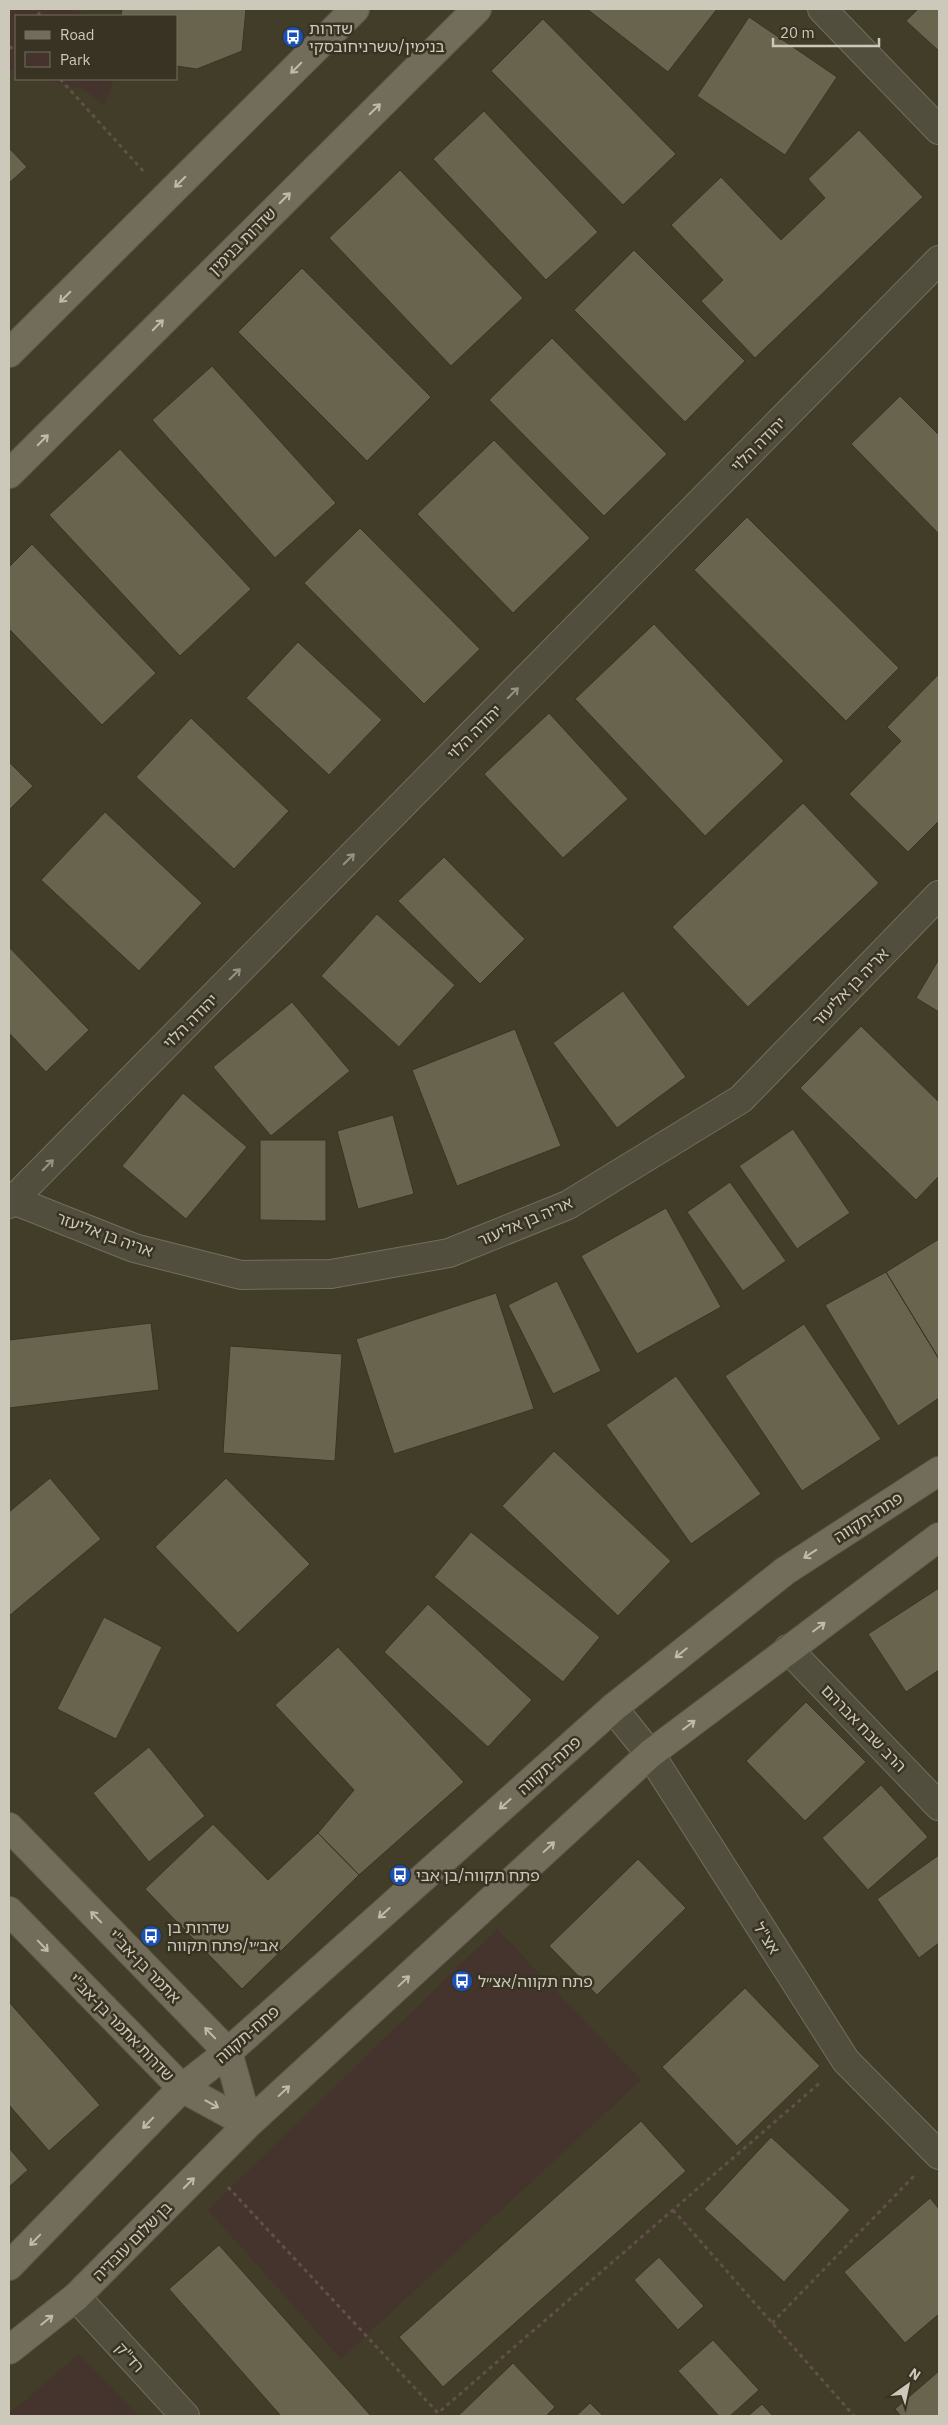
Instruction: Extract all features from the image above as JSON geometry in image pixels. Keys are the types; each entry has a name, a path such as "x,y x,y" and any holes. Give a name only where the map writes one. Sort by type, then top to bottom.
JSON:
{"main road":[{"path":"9,353 355,9"},
{"name":"שדרות בנימין","path":"9,474 477,9"},
{"name":"פתח-תקווה","path":"182,2088 228,2052 613,1708 785,1570 939,1471"},
{"path":"248,2124 650,1754 939,1537"},
{"name":"אתמר בן-אב\"י","path":"9,1827 228,2052 248,2124"},
{"name":"שדרות אתמר בן-אב\"י","path":"9,1912 182,2088 248,2124"},
{"path":"9,2266 182,2088"},
{"name":"בן שלום עובדיה","path":"9,2350 76,2297 248,2124"}],"street":[{"path":"822,9 939,130"},
{"name":"יהודה הלוי","path":"11,1202 939,260"},
{"name":"אריה בן אליעזר","path":"11,1202 134,1248 241,1275 331,1274 449,1253 568,1205 741,1099 939,895"},
{"name":"הרב שבח אברהם","path":"788,1650 939,1806"},
{"name":"אצ\"ל","path":"613,1708 650,1754 846,2061 938,2153"},
{"name":"רד\"ק","path":"76,2297 185,2416"}],"path":[{"path":"61,80 166,196"},
{"path":"207,2165 438,2413 846,2061"},
{"path":"772,2323 938,2153"},
{"path":"673,2210 854,2416"}],"green space":[{"path":"9,9 77,9 83,15 15,15 15,71 9,69"},
{"path":"48,80 114,80 105,105 82,89"},
{"path":"497,1929 641,2080 341,2359 208,2210"},
{"path":"79,2354 139,2416 9,2416 9,2414"}],"building":[{"path":"122,9 246,9 242,51 197,69 178,66 178,15 121,15"},
{"path":"587,9 717,9 668,72"},
{"path":"918,9 939,9 939,51 906,21"},
{"path":"749,17 837,77 785,155 697,96"},
{"path":"543,19 676,154 623,205 491,71"},
{"path":"484,111 598,232 546,280 433,159"},
{"path":"859,130 923,197 755,358 701,301 723,280 671,225 721,177 781,240 825,198 808,179"},
{"path":"9,148 27,167 9,183"},
{"path":"400,170 523,298 451,366 329,238"},
{"path":"634,250 745,361 685,422 574,310"},
{"path":"302,268 431,397 367,461 238,332"},
{"path":"552,338 667,454 604,516 489,400"},
{"path":"212,366 336,503 275,558 152,420"},
{"path":"900,396 939,435 939,534 851,444"},
{"path":"494,440 590,538 513,613 417,514"},
{"path":"120,449 251,589 180,656 49,515"},
{"path":"747,517 899,668 846,721 694,570"},
{"path":"360,528 480,649 424,704 304,583"},
{"path":"32,544 156,673 102,725 9,629 9,567"},
{"path":"654,624 784,761 705,836 575,699"},
{"path":"298,642 382,720 329,775 246,698"},
{"path":"939,674 939,821 908,852 849,794 901,741 887,727"},
{"path":"549,713 628,799 563,858 484,774"},
{"path":"191,718 289,811 234,869 136,777"},
{"path":"9,762 33,786 9,810"},
{"path":"803,803 879,883 748,1007 672,927"},
{"path":"105,812 202,903 139,971 41,880"},
{"path":"444,857 525,939 480,984 398,901"},
{"path":"377,914 455,985 399,1047 321,976"},
{"path":"9,947 89,1030 46,1072 9,1033"},
{"path":"939,959 939,1012 916,998"},
{"path":"623,991 686,1077 617,1128 553,1043"},
{"path":"292,1002 350,1071 271,1136 213,1067"},
{"path":"861,1026 939,1102 939,1176 916,1200 800,1088"},
{"path":"515,1029 561,1146 457,1186 412,1070"},
{"path":"183,1093 247,1147 186,1219 122,1166"},
{"path":"393,1115 414,1194 358,1209 337,1131"},
{"path":"793,1129 850,1213 797,1249 739,1166"},
{"path":"260,1140 326,1140 326,1221 260,1220"},
{"path":"730,1182 786,1261 743,1291 687,1212"},
{"path":"666,1208 721,1307 637,1354 581,1256"},
{"path":"939,1239 939,1359 886,1272"},
{"path":"886,1272 939,1359 939,1398 898,1426 825,1305"},
{"path":"557,1281 601,1371 553,1394 508,1305"},
{"path":"496,1293 534,1409 394,1454 356,1339"},
{"path":"151,1323 159,1390 9,1408 9,1340"},
{"path":"804,1324 881,1439 802,1491 725,1376"},
{"path":"230,1346 342,1354 335,1461 223,1453"},
{"path":"676,1376 761,1494 691,1544 606,1425"},
{"path":"554,1451 671,1561 618,1616 502,1506"},
{"path":"50,1478 101,1539 9,1616 9,1512"},
{"path":"226,1478 310,1564 238,1633 155,1547"},
{"path":"471,1532 600,1637 563,1682 434,1577"},
{"path":"939,1588 939,1670 906,1692 868,1634"},
{"path":"428,1604 532,1700 488,1747 384,1652"},
{"path":"104,1617 162,1647 116,1739 57,1709"},
{"path":"338,1647 464,1782 359,1875 318,1833 354,1790 275,1705"},
{"path":"806,1702 866,1762 805,1821 746,1761"},
{"path":"149,1747 205,1816 149,1862 93,1793"},
{"path":"881,1785 928,1837 868,1890 822,1838"},
{"path":"213,1824 268,1880 318,1833 359,1875 242,1989 145,1889"},
{"path":"939,1855 939,1943 919,1958 877,1899"},
{"path":"638,1859 686,1908 597,1995 549,1946"},
{"path":"745,1988 820,2066 737,2146 662,2067"},
{"path":"9,2002 100,2105 49,2151 9,2105"},
{"path":"641,2121 686,2171 443,2387 399,2337"},
{"path":"771,2137 850,2210 784,2282 704,2209"},
{"path":"9,2148 28,2170 9,2187"},
{"path":"930,2198 939,2209 939,2314 905,2343 844,2272"},
{"path":"219,2245 371,2416 281,2416 169,2289"},
{"path":"659,2257 704,2306 678,2330 634,2280"},
{"path":"713,2340 759,2390 730,2416 719,2416 678,2371"},
{"path":"513,2363 555,2407 546,2416 458,2416"},
{"path":"939,2371 939,2416 901,2416 895,2409"},
{"path":"590,2403 603,2416 576,2416"},
{"path":"762,2404 773,2416 748,2416"}],"place":[{"name":"שדרות בנימין/טשרניחובסקי","path":"293,37"},
{"name":"פתח תקווה/בן אבי","path":"400,1875"},
{"name":"שדרות בן אב״י/פתח תקווה","path":"151,1936"},
{"name":"פתח תקווה/אצ״ל","path":"462,1981"}]}
